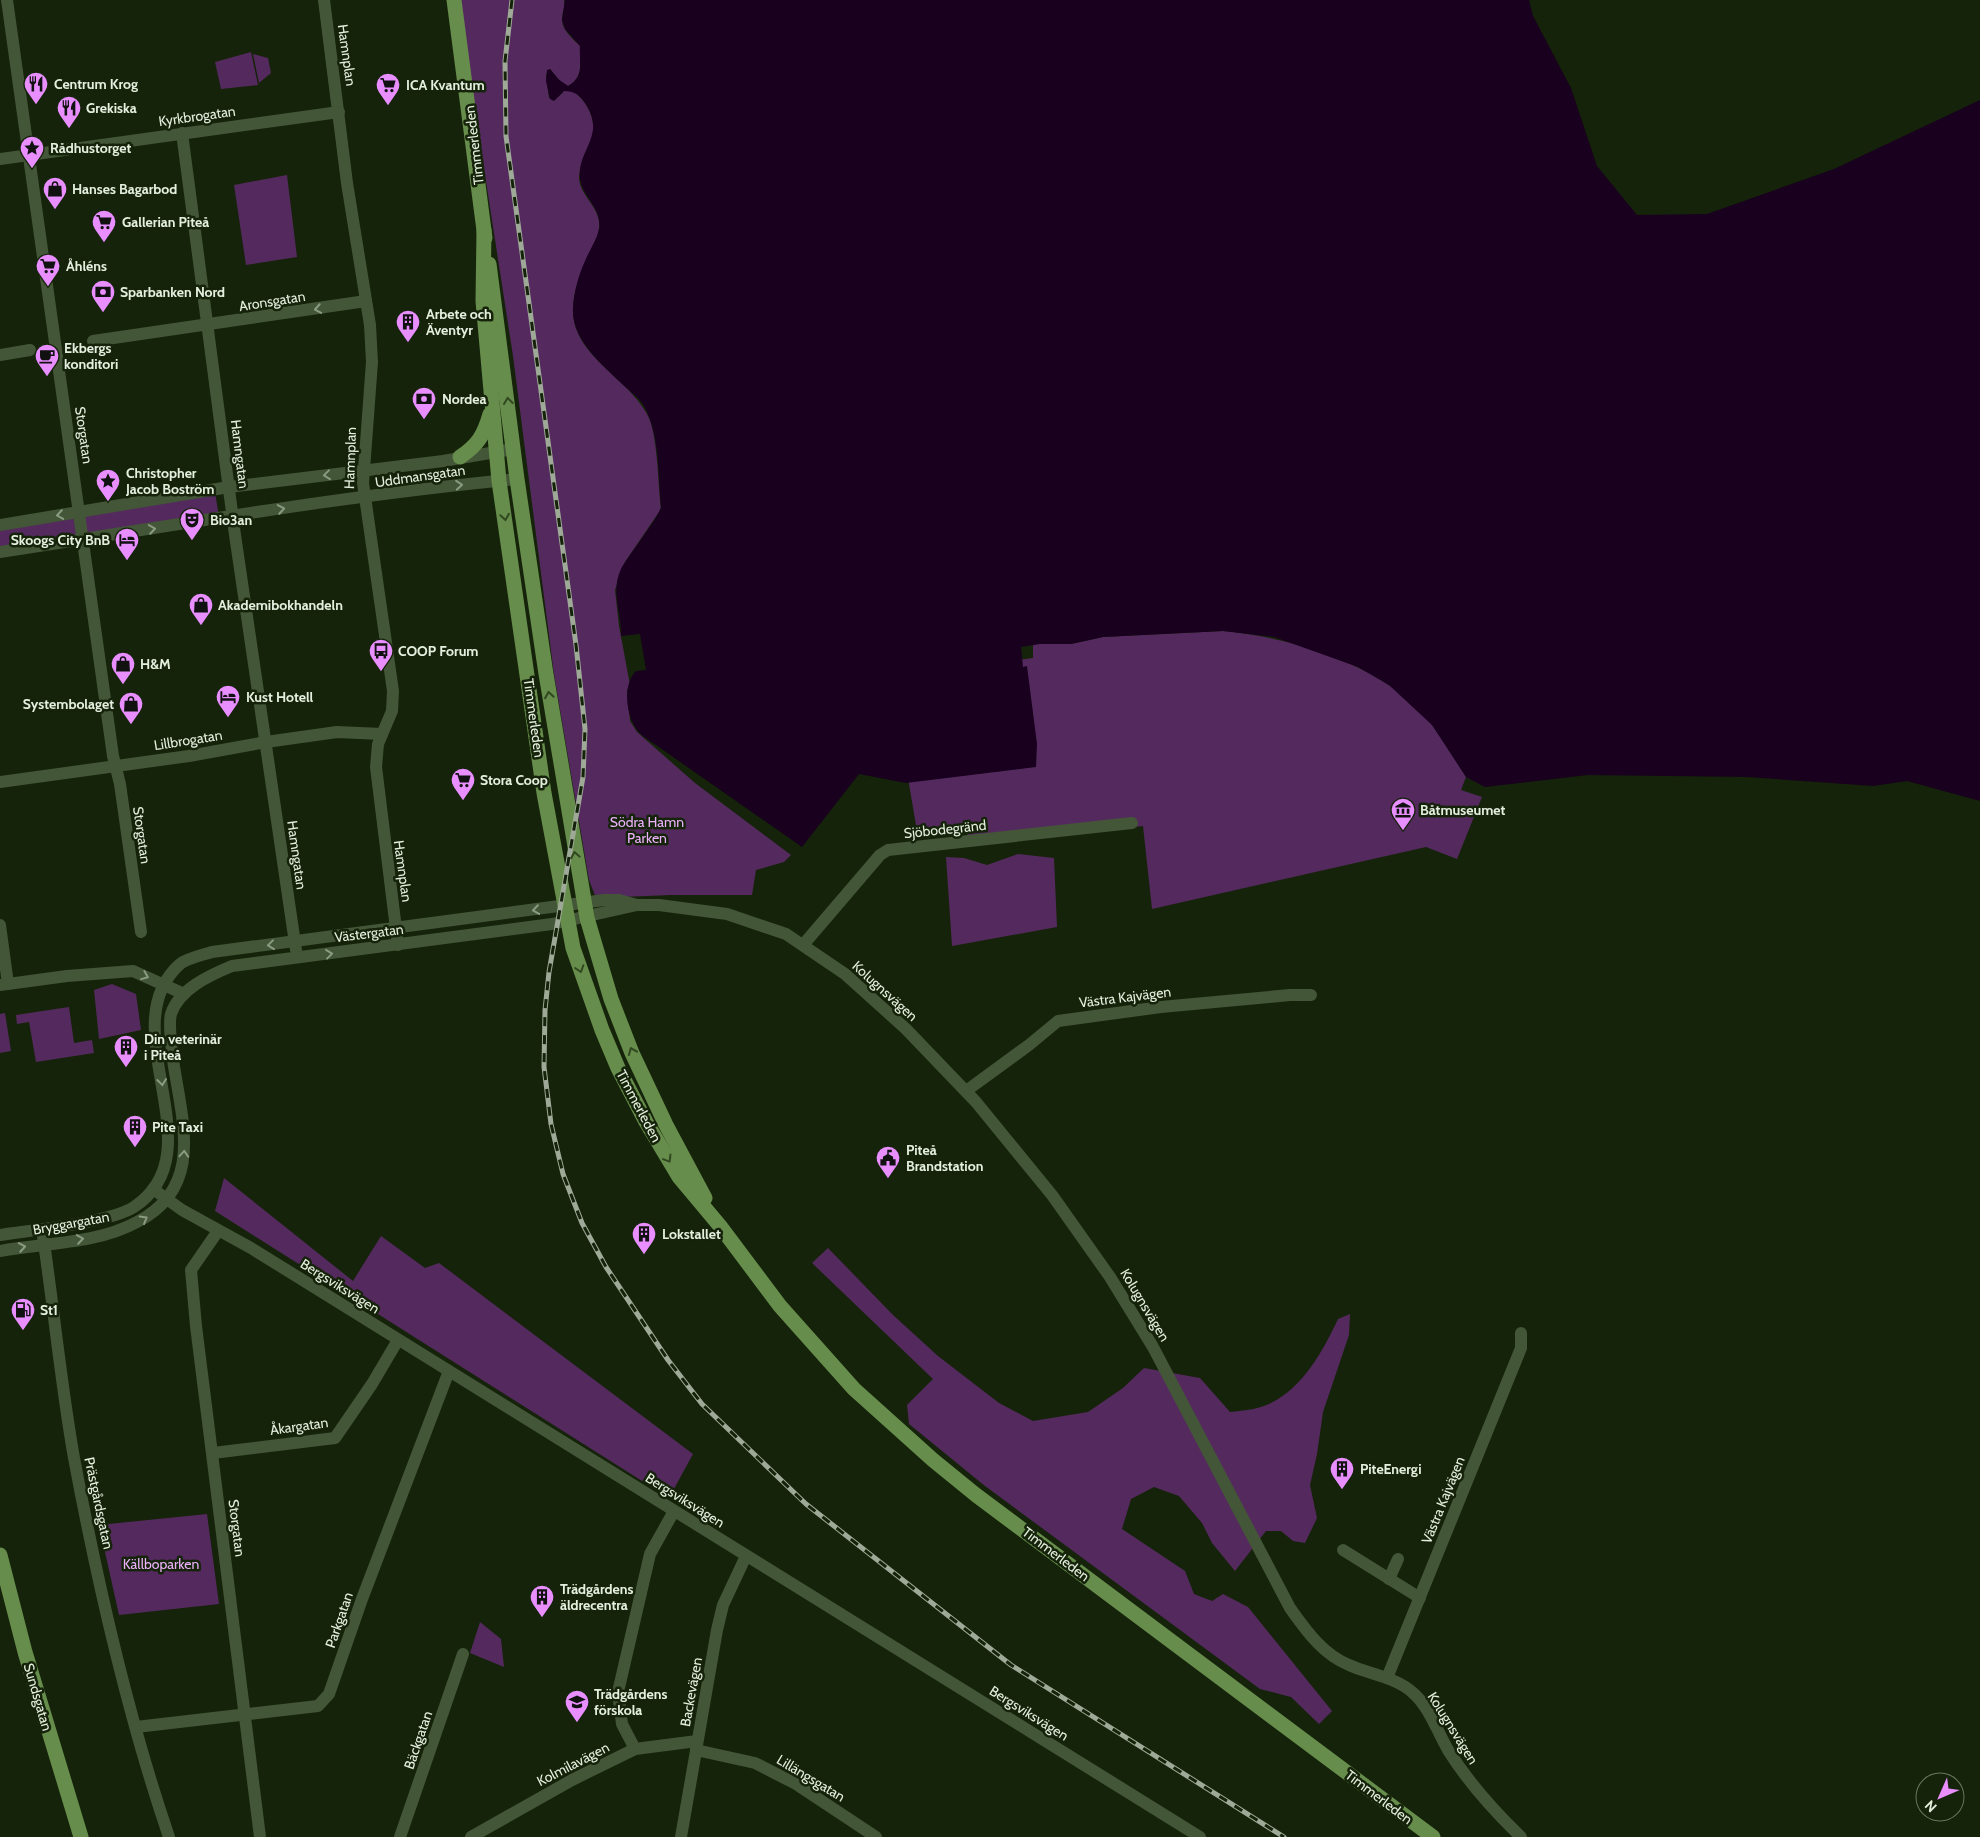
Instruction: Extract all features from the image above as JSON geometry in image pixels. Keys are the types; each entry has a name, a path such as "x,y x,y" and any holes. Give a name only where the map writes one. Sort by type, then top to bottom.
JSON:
{"main road":[{"name":"Timmerleden","path":"454,0 517,479 558,755 586,910 611,999 632,1053 666,1126 720,1226"},
{"name":"Timmerleden","path":"484,230 483,301 499,481 544,793 564,906 583,978 618,1068 646,1122 679,1177 720,1226 780,1306 848,1382 932,1460 976,1495 1433,1837"},
{"path":"460,457 477,444 484,434 493,403"},
{"name":"Sundsgatan","path":"0,1555 24,1652 81,1837"}],"street":[{"name":"Storgatan","path":"7,0 114,765 120,784 141,932"},
{"name":"Hamnplan","path":"324,0 347,183 366,301 372,362 364,470 364,498 393,691 392,711 378,744 376,767 398,945"},
{"name":"Kyrkbrogatan","path":"0,159 182,132 339,112"},
{"name":"Hamngatan","path":"182,132 233,517 297,958"},
{"name":"Aronsgatan","path":"93,341 208,326 366,301"},
{"path":"0,354 30,350"},
{"name":"Uddmansgatan","path":"0,525 229,487 514,450"},
{"name":"Uddmansgatan","path":"0,552 233,517 312,503 364,498 426,488 517,479"},
{"name":"Lillbrogatan","path":"0,782 188,756 337,732 382,734"},
{"name":"Sjöbodegränd","path":"803,945 880,855 888,850 1132,823"},
{"name":"Kolugnsvägen","path":"586,910 637,905 659,905 727,914 786,934 845,974 906,1029 966,1091 1023,1158 1110,1276 1153,1347 1290,1608 1318,1646 1347,1665 1387,1678 1412,1692 1432,1719 1447,1748 1466,1776 1492,1810 1521,1837"},
{"name":"Västergatan","path":"165,984 181,964 212,952 564,906 586,910"},
{"name":"Västergatan","path":"184,994 202,979 232,966 567,922 586,910"},
{"path":"0,925 4,985 102,972 132,971 184,994 171,1014 171,1047 185,1138 184,1159 181,1176 168,1199"},
{"path":"155,1187 165,1163 168,1138 153,1017 160,992 165,984"},
{"name":"Västra Kajvägen","path":"966,1091 1029,1045 1058,1021 1161,1007 1290,994 1311,995"},
{"name":"Bergsviksvägen","path":"155,1187 168,1199 218,1231 251,1248 1200,1837"},
{"name":"Bryggargatan","path":"0,1235 123,1213 142,1201 155,1187"},
{"name":"Bryggargatan","path":"0,1251 115,1232 152,1214 168,1199"},
{"name":"Prästgårdsgatan","path":"41,1228 74,1457 105,1606 136,1727 169,1837"},
{"name":"Storgatan","path":"218,1231 192,1270 260,1837"},
{"name":"Västra Kajvägen","path":"1387,1678 1522,1348 1521,1333"},
{"name":"Åkargatan","path":"213,1453 335,1438 372,1384 398,1340"},
{"name":"Parkgatan","path":"136,1727 246,1716 318,1706 329,1694 362,1599 449,1371"},
{"path":"635,1750 622,1724 618,1692 650,1554 674,1511"},
{"path":"1343,1550 1420,1598"},
{"name":"Backevägen","path":"681,1837 696,1745 723,1605 746,1556"},
{"path":"1389,1579 1398,1559"},
{"name":"Bäckgatan","path":"400,1837 463,1654"},
{"name":"Kolmilavägen","path":"471,1837 572,1780 635,1750 696,1745"},
{"name":"Lillängsgatan","path":"696,1745 756,1764 796,1784 876,1837"}],"green space":[{"name":"Södra Hamn Parken","path":"458,0 564,0 562,24 568,34 580,46 580,69 577,78 573,82 568,86 561,82 550,69 546,75 549,98 558,97 564,91 573,91 583,100 590,112 593,124 592,138 579,177 580,184 597,214 599,228 597,238 576,288 573,311 575,327 582,341 592,354 629,390 648,416 656,448 661,509 625,562 615,590 619,626 630,685 627,690 630,721 637,732 695,783 791,855 784,862 756,870 752,895 671,895 596,898 589,880 554,674 513,356"},
{"path":"251,52 258,85 221,89 215,62"},
{"path":"253,54 268,58 271,73 259,83"},
{"path":"287,175 297,257 246,265 234,185"},
{"path":"215,492 219,517 0,550 0,527"},
{"path":"1223,631 1280,640 1338,659 1366,671 1414,705 1433,726 1466,777 1461,790 1482,797 1457,859 1426,847 1152,909 1143,826 969,846 967,832 918,837 908,778 1018,660 1033,658 1033,644 1071,644 1103,637"},
{"path":"1018,854 1054,858 1057,927 952,946 946,857 964,858 987,865"},
{"path":"112,984 136,994 141,1030 99,1039 94,990"},
{"path":"69,1007 74,1043 92,1040 94,1053 36,1062 29,1022 17,1024 16,1015"},
{"path":"5,1013 11,1051 0,1053 0,1014"},
{"path":"224,1178 353,1281 381,1236 425,1268 439,1263 693,1454 669,1498 215,1211"},
{"path":"828,1248 893,1315 938,1356 999,1403 1033,1421 1088,1412 1123,1388 1144,1368 1200,1378 1230,1412 1261,1407 1287,1393 1298,1382 1317,1358 1338,1319 1350,1314 1349,1335 1323,1412 1310,1485 1317,1518 1305,1543 1293,1541 1281,1531 1266,1531 1235,1571 1212,1543 1202,1523 1179,1496 1154,1487 1131,1499 1122,1529 1185,1571 1194,1594 1212,1601 1223,1594 1248,1607 1332,1711 1319,1724 1291,1697 1260,1689 985,1486 909,1424 907,1405 933,1379 812,1263"},
{"name":"Källboparken","path":"207,1514 219,1604 119,1615 99,1525"},
{"path":"480,1622 501,1639 504,1667 470,1653"}],"shaded area":[{"path":"565,0 1529,0 1533,16 1571,88 1597,166 1637,215 1707,214 1834,169 1980,100 1980,801 1907,781 1873,786 1747,777 1588,775 1485,787 1466,777 1432,725 1389,685 1358,667 1274,637 1223,631 1103,637 1071,644 1040,644 1021,647 1023,667 1027,666 1037,744 1036,767 906,783 859,774 802,847 643,736 637,730 629,714 627,695 631,678 636,671 646,670 640,634 621,636 616,586 621,569 660,511 656,442 643,404 592,354 578,332 574,320 574,296 577,284 598,234 599,222 598,215 584,191 580,178 580,168 592,133 591,114 583,100 574,93 564,91 554,101 550,99 546,81 547,70 550,69 558,79 568,86 577,78 580,69 580,46 565,29 562,20"}],"railway":[{"path":"512,0 505,61 506,136 576,645 585,729 583,777 549,972 545,1010 544,1067 551,1124 563,1174 582,1223 606,1267 668,1360 702,1404 806,1504 1011,1665 1284,1837"}],"place":[{"name":"Centrum Krog","path":"36,105"},
{"name":"ICA Kvantum","path":"388,106"},
{"name":"Grekiska","path":"69,129"},
{"name":"Rådhustorget","path":"32,169"},
{"name":"Hanses Bagarbod","path":"55,210"},
{"name":"Gallerian Piteå","path":"104,243"},
{"name":"Åhléns","path":"48,287"},
{"name":"Sparbanken Nord","path":"103,313"},
{"name":"Arbete och Äventyr","path":"408,343"},
{"name":"Ekbergs konditori","path":"47,377"},
{"name":"Nordea","path":"424,420"},
{"name":"Christopher Jacob Boström","path":"108,502"},
{"name":"Bio3an","path":"192,541"},
{"name":"Skoogs City BnB","path":"127,561"},
{"name":"Akademibokhandeln","path":"201,626"},
{"name":"COOP Forum","path":"381,672"},
{"name":"H&M","path":"123,685"},
{"name":"Kust Hotell","path":"228,718"},
{"name":"Systembolaget","path":"131,725"},
{"name":"Stora Coop","path":"463,801"},
{"name":"Båtmuseumet","path":"1403,831"},
{"name":"Din veterinär i Piteå","path":"126,1068"},
{"name":"Pite Taxi","path":"135,1148"},
{"name":"Piteå Brandstation","path":"888,1179"},
{"name":"Lokstallet","path":"644,1255"},
{"name":"St1","path":"23,1331"},
{"name":"PiteEnergi","path":"1342,1490"},
{"name":"Trädgårdens äldrecentra","path":"542,1618"},
{"name":"Trädgårdens förskola","path":"577,1723"}]}
